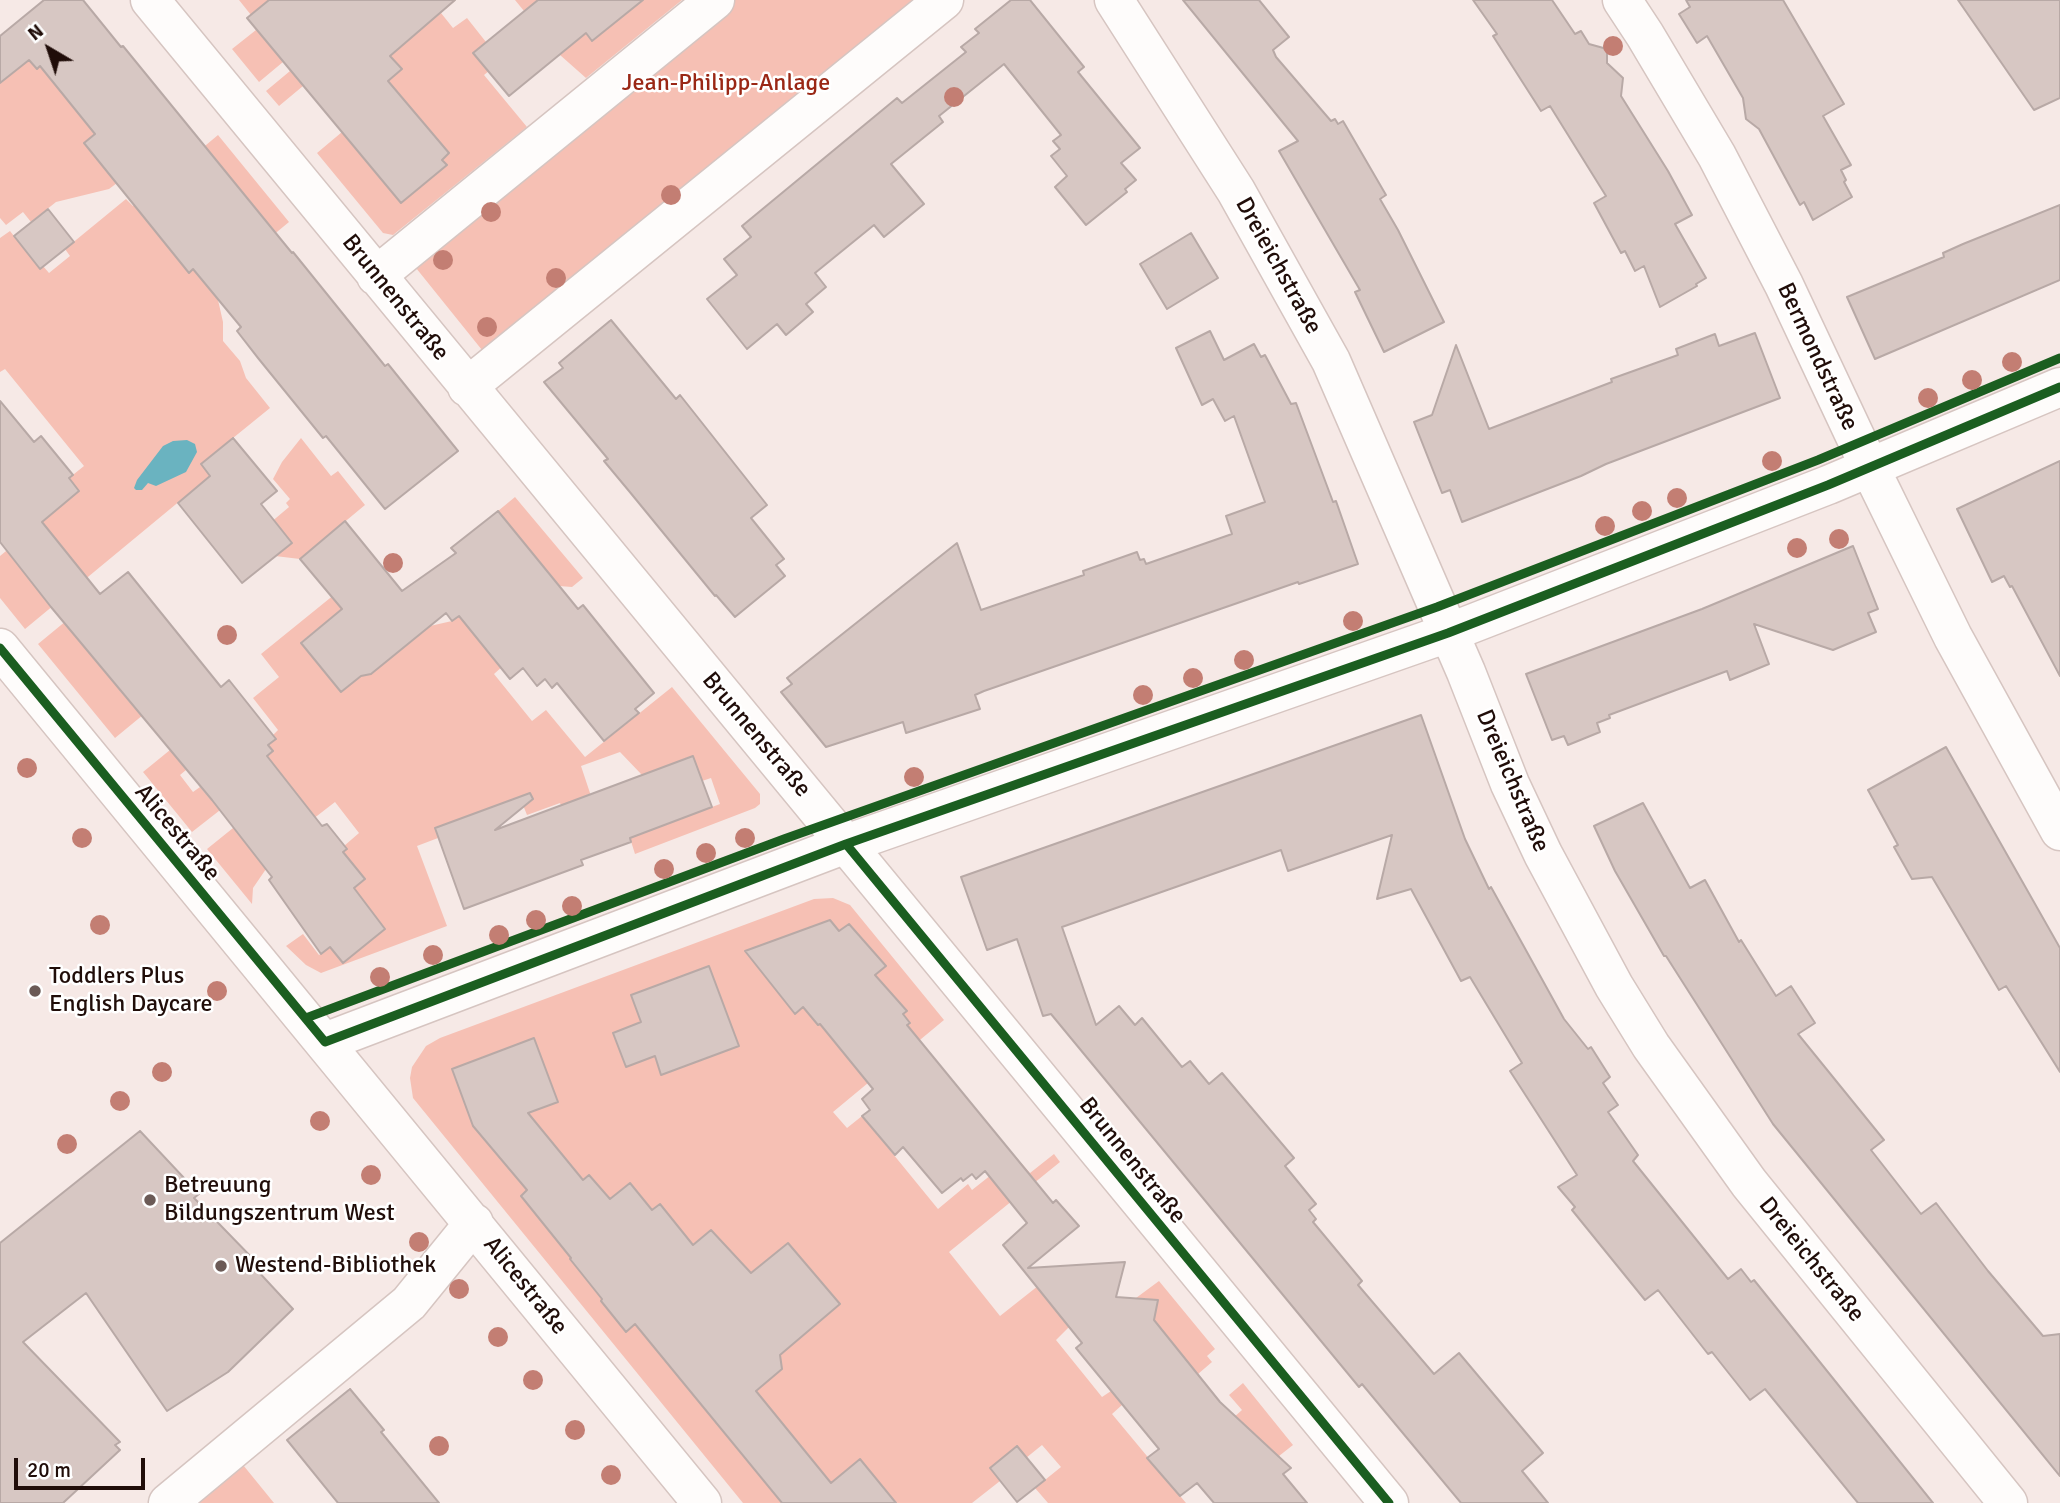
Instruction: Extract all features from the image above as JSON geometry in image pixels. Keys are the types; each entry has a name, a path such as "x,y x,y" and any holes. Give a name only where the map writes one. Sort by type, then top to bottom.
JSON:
{"street":[{"name":"Brunnenstraße","path":"150,0 1389,1503"},
{"path":"376,276 715,0"},
{"path":"467,387 944,0"},
{"name":"Dreieichstraße","path":"1114,0 1236,191 1331,361 1510,784 1543,854 1608,975 1651,1046 1749,1183 2008,1503"},
{"name":"Bermondstraße","path":"1622,0 1717,156 1784,285 1959,648 2060,831"},
{"path":"325,1042 846,844 1448,633 1870,468 2060,387"},
{"name":"Alicestraße","path":"0,648 702,1503"},
{"path":"168,1503 409,1303 474,1223"}],"green space":[{"path":"239,0 456,0 441,13 453,28 467,18 501,61 484,75 527,127 393,235 383,233 317,153 342,132 303,86 279,106 266,91 290,71 283,62 259,82 232,49 256,30 247,18 251,15"},
{"path":"515,0 682,0 586,78 560,55"},
{"name":"Jean-Philipp-Anlage","path":"734,0 924,0 486,355 412,263"},
{"path":"60,50 117,183 109,189 56,202 31,222 23,212 6,225 0,218 0,83 4,80 0,74 23,53 37,69"},
{"path":"218,135 289,222 209,288 218,300 223,322 223,341 240,361 246,378 270,408 201,464 210,476 25,629 0,598 0,556 79,491 69,478 84,466 5,369 0,372 0,238 10,231 39,268 43,266 49,273 70,256 65,249 126,199 133,206"},
{"path":"301,438 331,476 338,471 365,505 300,559 275,556 257,534 289,507 286,503 290,499 273,479 282,462"},
{"path":"515,497 583,578 572,587 559,586 498,511"},
{"path":"377,560 393,579 366,601 354,600 301,642 341,691 430,626 452,621 459,616 522,649 494,674 532,721 546,710 585,757 672,687 760,794 760,804 635,854 629,835 720,804 711,778 702,781 642,775 620,752 581,766 592,799 563,809 560,803 527,815 523,805 435,828 438,838 417,846 447,926 321,973 306,965 286,946 303,934 319,955 330,947 343,963 385,929 354,888 365,879 343,852 346,849 344,846 359,833 335,802 260,860 266,869 253,888 252,904 207,849 238,824 224,807 192,832 143,772 170,750 186,770 180,775 193,792 200,787 211,800 272,752 268,745 276,739 273,735 278,730 253,698 279,677 261,654"},
{"path":"72,616 127,684 120,691 137,711 145,706 149,710 115,738 38,644"},
{"path":"833,898 850,905 944,1020 833,1112 847,1128 862,1116 938,1209 968,1184 972,1190 1015,1156 1030,1173 1054,1154 1060,1162 949,1252 1000,1316 1043,1282 1069,1327 1056,1340 1102,1397 1111,1391 1122,1405 1112,1414 1186,1503 1048,1503 1035,1488 1061,1467 1042,1445 1026,1458 990,1468 1000,1481 972,1503 743,1503 413,1098 410,1078 412,1067 426,1046 440,1038 814,899"},
{"path":"1159,1281 1215,1349 1207,1356 1212,1362 1198,1374 1154,1321 1156,1308 1149,1299 1136,1298"},
{"path":"1243,1383 1293,1445 1269,1461 1233,1418 1242,1410 1229,1395"},
{"path":"239,1460 274,1503 186,1503"}],"water":[{"path":"187,440 195,444 197,452 186,472 156,486 148,483 142,490 134,488 163,446 173,441"}],"building":[{"path":"44,0 83,0 458,451 385,509 258,358 237,331 241,327 193,269 189,273 84,143 95,134 40,66 37,69 29,60 0,83 0,36"},
{"path":"269,0 455,0 390,56 402,69 388,81 449,153 442,160 447,165 401,203 247,18"},
{"path":"538,0 643,0 592,41 586,33 509,96 473,53"},
{"path":"1011,0 1030,0 1084,67 1078,72 1140,148 1121,163 1136,180 1125,189 1127,192 1086,225 1055,187 1067,176 1051,156 1060,149 1053,141 1061,135 1004,64 939,116 943,122 891,164 924,204 884,237 874,225 815,273 826,287 806,304 813,312 786,335 777,324 747,349 707,299 737,275 724,259 751,237 742,226 897,98 902,103 966,52 961,47 979,33 975,29"},
{"path":"1183,0 1259,0 1289,37 1273,50 1276,57 1331,121 1335,119 1338,124 1343,121 1386,195 1380,199 1444,322 1384,352 1355,292 1360,290 1279,151 1298,141"},
{"path":"1473,0 1552,0 1575,34 1581,31 1589,44 1607,49 1607,63 1623,78 1621,96 1692,215 1675,224 1706,278 1696,284 1697,286 1660,307 1644,266 1635,271 1625,251 1621,253 1594,203 1606,196 1550,106 1541,111 1493,36 1497,34"},
{"path":"1686,0 1783,0 1844,104 1823,116 1851,165 1841,170 1852,197 1813,220 1804,202 1800,205 1759,129 1746,119 1743,98 1707,36 1697,43 1679,14 1690,7"},
{"path":"1958,0 2060,0 2060,98 2034,110"},
{"path":"2060,205 2060,280 1875,359 1847,297 1944,257 1943,253 1963,244"},
{"path":"48,209 74,242 40,269 14,236"},
{"path":"1191,233 1218,278 1167,309 1140,264"},
{"path":"611,320 676,399 680,395 767,505 751,518 784,559 776,565 785,576 735,617 604,461 608,459 544,382 563,368 559,363"},
{"path":"1210,331 1224,360 1254,344 1261,357 1265,355 1291,404 1296,403 1333,502 1336,501 1358,564 1299,584 1298,582 984,691 975,695 980,709 906,733 903,722 826,747 781,692 792,684 787,678 957,543 981,610 1084,575 1083,571 1137,552 1140,560 1144,559 1146,564 1232,534 1226,516 1265,502 1234,416 1225,421 1213,399 1202,405 1176,348"},
{"path":"1755,333 1780,398 1462,522 1450,490 1442,493 1414,422 1432,415 1456,345 1489,429 1678,355 1676,349 1715,334 1719,346"},
{"path":"0,401 34,442 41,436 73,475 69,478 79,491 42,522 100,594 128,572 221,687 229,680 276,739 268,745 273,751 267,756 322,826 327,824 347,849 343,852 365,879 354,888 385,929 343,963 330,947 321,954 269,880 272,877 0,542"},
{"path":"233,438 277,491 261,504 292,543 242,583 178,503 210,476 201,464"},
{"path":"2060,461 2060,676 2012,586 2010,587 2004,576 1992,582 1957,509"},
{"path":"498,511 578,609 583,605 654,693 635,709 639,713 604,741 557,683 552,688 545,679 537,686 523,668 510,679 459,616 452,621 446,613 371,674 361,676 341,692 301,643 342,609 300,559 345,521 402,591 456,553 451,548"},
{"path":"1853,546 1878,609 1868,613 1876,632 1833,650 1754,624 1769,664 1730,680 1727,671 1609,715 1610,718 1597,723 1600,732 1568,745 1564,736 1552,740 1526,674 1702,609"},
{"path":"1421,715 1465,839 1489,889 1491,887 1564,1019 1588,1049 1591,1047 1610,1077 1603,1083 1618,1105 1608,1112 1638,1155 1633,1161 1728,1279 1741,1269 1751,1282 1754,1280 1933,1503 1858,1503 1765,1389 1750,1400 1712,1352 1708,1354 1658,1290 1645,1300 1572,1210 1575,1207 1558,1187 1577,1175 1510,1071 1522,1063 1470,977 1461,981 1411,889 1377,899 1392,835 1288,871 1281,850 1062,927 1096,1025 1119,1006 1135,1025 1142,1018 1182,1067 1190,1061 1209,1084 1222,1073 1294,1158 1285,1166 1316,1204 1309,1210 1316,1219 1313,1222 1362,1281 1358,1285 1434,1374 1459,1353 1543,1453 1522,1471 1548,1503 1461,1503 1362,1384 1359,1387 1051,1014 1043,1016 1017,939 987,950 961,877"},
{"path":"1946,747 2060,948 2060,1072 2006,986 1999,990 1932,877 1912,879 1894,847 1898,845 1868,790"},
{"path":"693,756 712,807 581,860 583,865 464,909 435,828 530,793 533,799 495,830"},
{"path":"1643,803 1690,888 1705,880 1739,942 1741,940 1776,996 1791,986 1815,1023 1798,1034 1884,1140 1871,1150 1921,1214 1936,1203 1988,1271 2043,1336 2060,1334 2060,1476 1773,1124 1664,956 1615,871 1594,826"},
{"path":"830,920 839,931 849,924 886,966 875,975 907,1011 903,1014 910,1023 907,1025 1053,1203 1056,1200 1079,1226 1028,1268 1125,1262 1116,1297 1158,1300 1154,1320 1220,1402 1291,1468 1283,1474 1307,1503 1214,1503 1197,1483 1180,1496 1147,1458 1159,1449 1076,1348 1082,1343 1003,1245 1027,1223 985,1171 976,1179 972,1174 963,1181 961,1178 942,1193 903,1147 895,1155 862,1116 870,1110 862,1099 873,1089 803,1007 795,1014 745,951"},
{"path":"709,966 739,1046 661,1075 655,1056 626,1067 613,1033 641,1022 631,995"},
{"path":"534,1038 558,1102 528,1113 583,1180 589,1175 610,1199 630,1183 652,1210 660,1204 693,1245 711,1230 751,1273 788,1243 840,1304 780,1355 782,1369 756,1391 831,1483 860,1459 896,1503 782,1503 635,1324 626,1332 601,1301 571,1258 521,1196 527,1190 473,1126 452,1069"},
{"path":"140,1131 199,1194 194,1198 259,1265 255,1268 293,1309 228,1372 167,1411 86,1293 23,1342 120,1442 115,1445 120,1450 63,1503 0,1503 0,1243"},
{"path":"350,1389 439,1503 338,1503 287,1440"},
{"path":"1017,1446 1045,1480 1017,1502 990,1468"}],"cycle path":[{"path":"306,1018 784,839 1437,607 1818,460 2060,358"},
{"path":"0,648 325,1042 846,844 1448,633 1828,485 2060,387"},
{"path":"846,844 1389,1503"}],"place":[{"name":"Toddlers Plus English Daycare","path":"35,991"},
{"name":"Betreuung Bildungszentrum West","path":"150,1200"},
{"name":"Westend-Bibliothek","path":"221,1266"}]}
